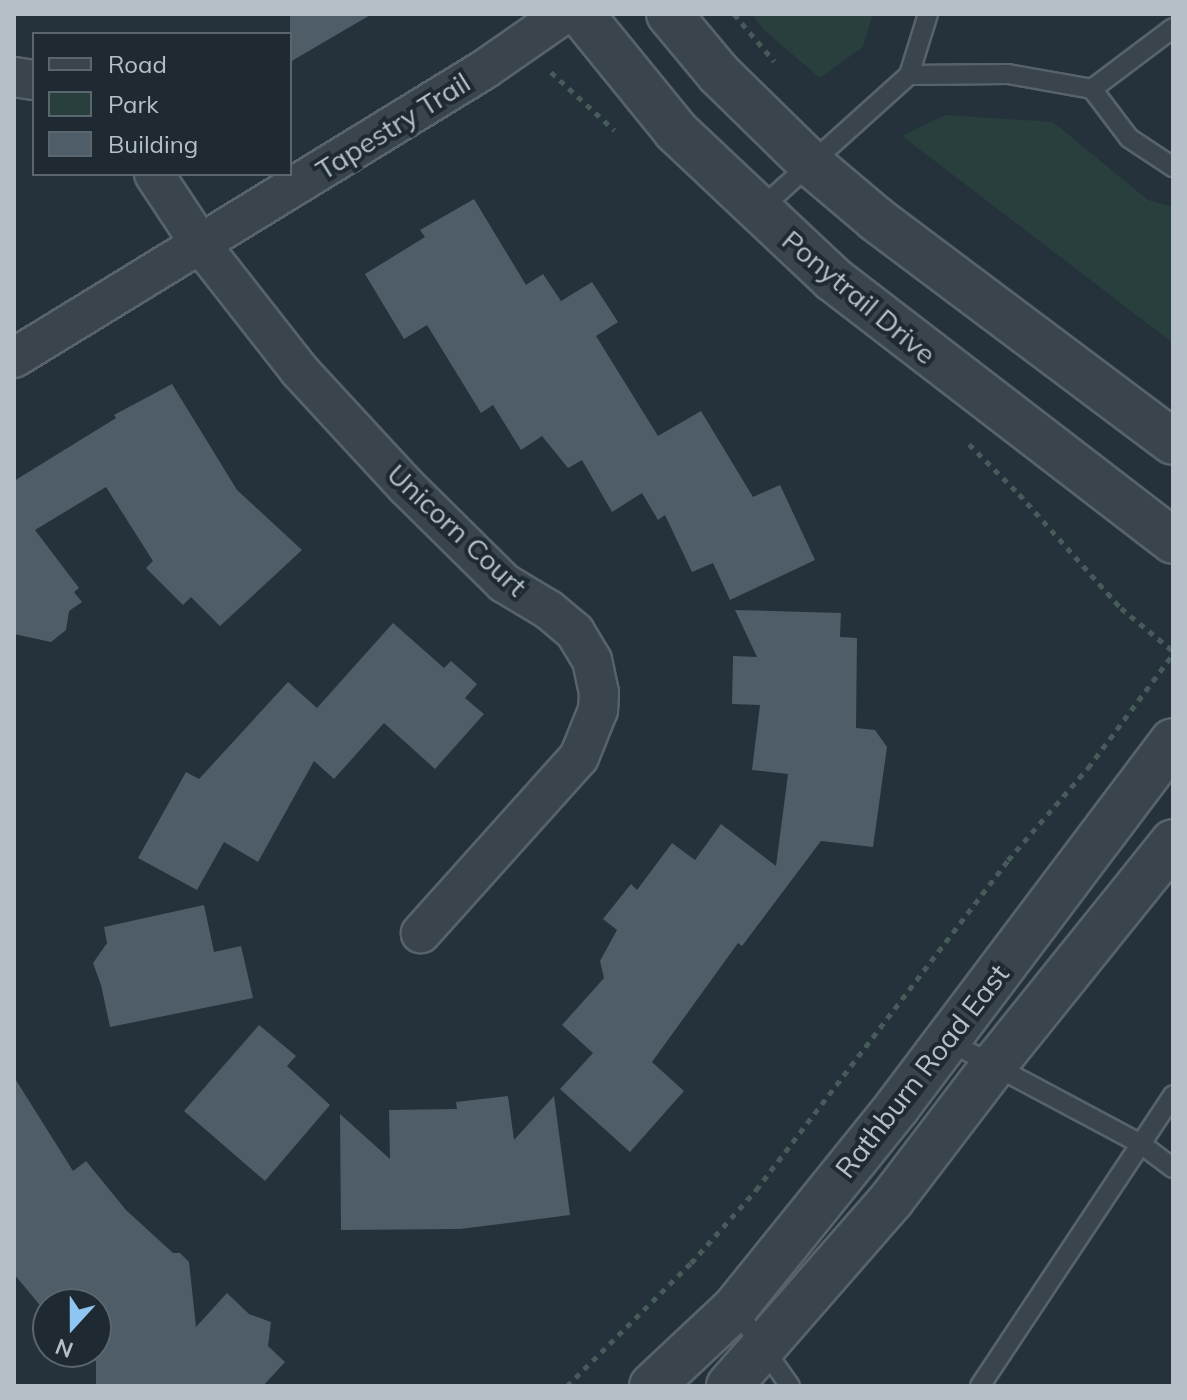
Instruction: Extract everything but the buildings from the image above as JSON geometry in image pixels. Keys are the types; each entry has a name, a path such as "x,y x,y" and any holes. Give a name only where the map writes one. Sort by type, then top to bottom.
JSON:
{"street":[{"name":"Tapestry Trail","path":"14,358 485,69 564,14"},
{"name":"Ponytrail Drive","path":"581,14 676,131 758,211 845,289 1173,541"},
{"path":"669,14 719,74 811,164 876,219 1173,442"},
{"name":"Unicorn Court","path":"155,176 201,245 299,370 406,486 504,583 568,626 592,660 599,693 598,710 588,742 538,804 421,933"},
{"name":"Rathburn Road East","path":"652,1386 735,1308 948,1041 1173,741"},
{"name":"Rathburn Road East","path":"729,1386 766,1348 892,1199 994,1065 1173,842"}],"lane":[{"path":"758,211 909,75 928,14"},
{"path":"1092,89 1173,28"},
{"path":"909,75 1008,74 1092,89 1129,138 1173,167"},
{"path":"948,1041 1141,1144 1173,1168"},
{"path":"980,1386 1173,1095"},
{"path":"735,1308 790,1386"}],"path":[{"path":"567,1386 691,1263 756,1190 1008,860 1088,768 1173,654"}],"green space":[{"path":"752,14 873,14 863,47 820,78 763,29"},
{"path":"945,115 1053,122 1148,200 1173,207 1173,343 902,136"}]}
